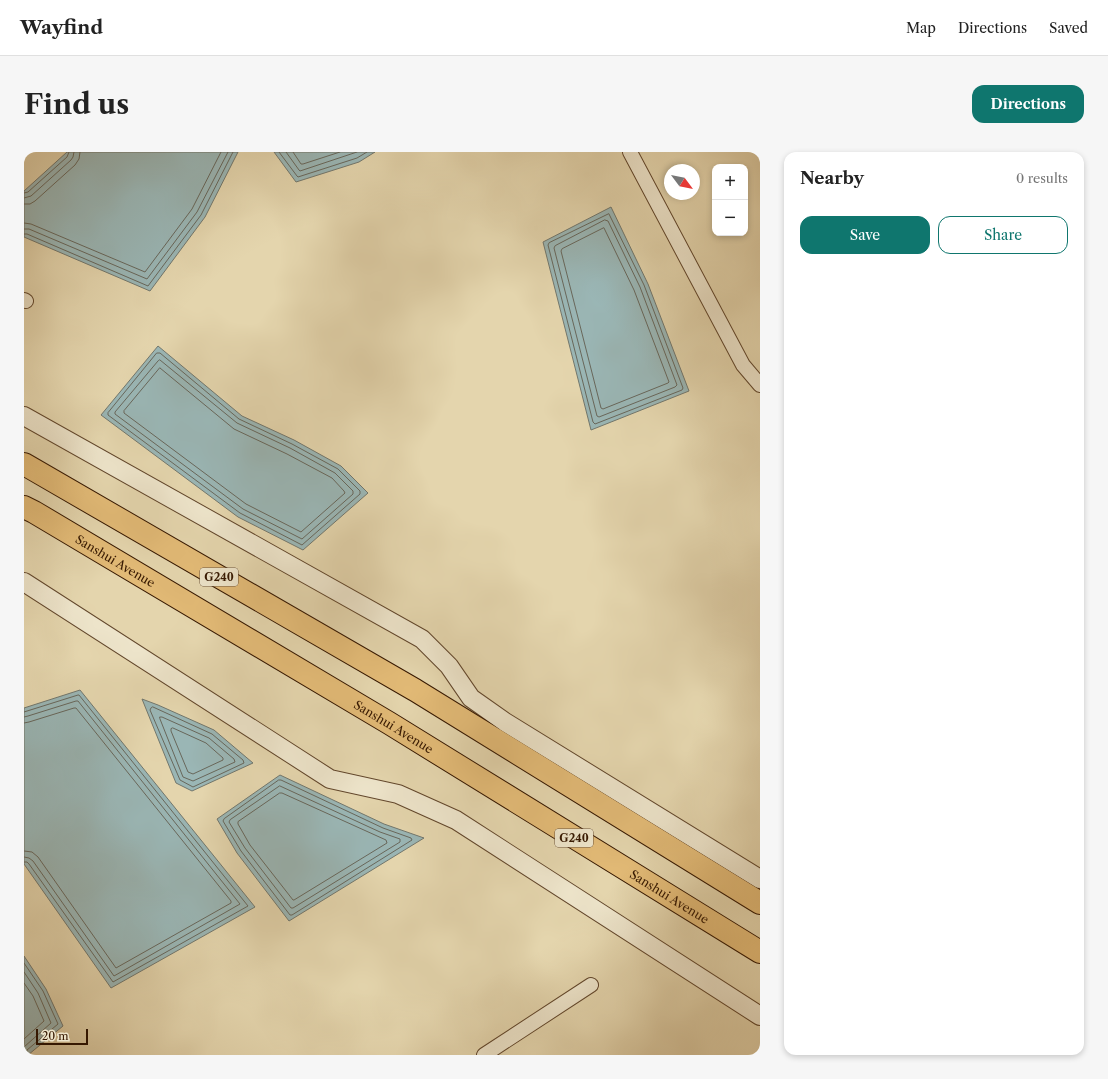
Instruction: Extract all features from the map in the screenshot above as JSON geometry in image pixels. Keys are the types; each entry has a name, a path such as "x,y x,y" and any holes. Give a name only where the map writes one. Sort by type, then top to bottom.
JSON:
{"highway":[{"name":"G240","path":"24,464 415,690 760,903"},
{"name":"Sanshui Avenue","path":"24,507 389,723 760,952"}],"street":[{"path":"630,152 743,365 760,385"},
{"path":"24,416 422,639 449,666 471,698 505,722 760,879"},
{"path":"24,582 330,779 398,794 456,820 760,1016"},
{"path":"484,1055 591,985"}],"water":[{"path":"67,152 238,152 205,217 150,291 24,237 24,191"},
{"path":"274,152 375,152 359,162 296,182"},
{"path":"611,207 648,284 689,391 591,430 543,242"},
{"path":"158,346 242,416 294,440 341,466 368,493 303,550 238,517 101,415"},
{"path":"80,690 255,907 111,988 24,864 24,708"},
{"path":"142,699 214,730 253,763 192,791 176,783"},
{"path":"280,775 384,824 424,838 289,921 237,853 217,819"},
{"path":"24,956 46,989 63,1026 28,1055 24,1055"}]}
